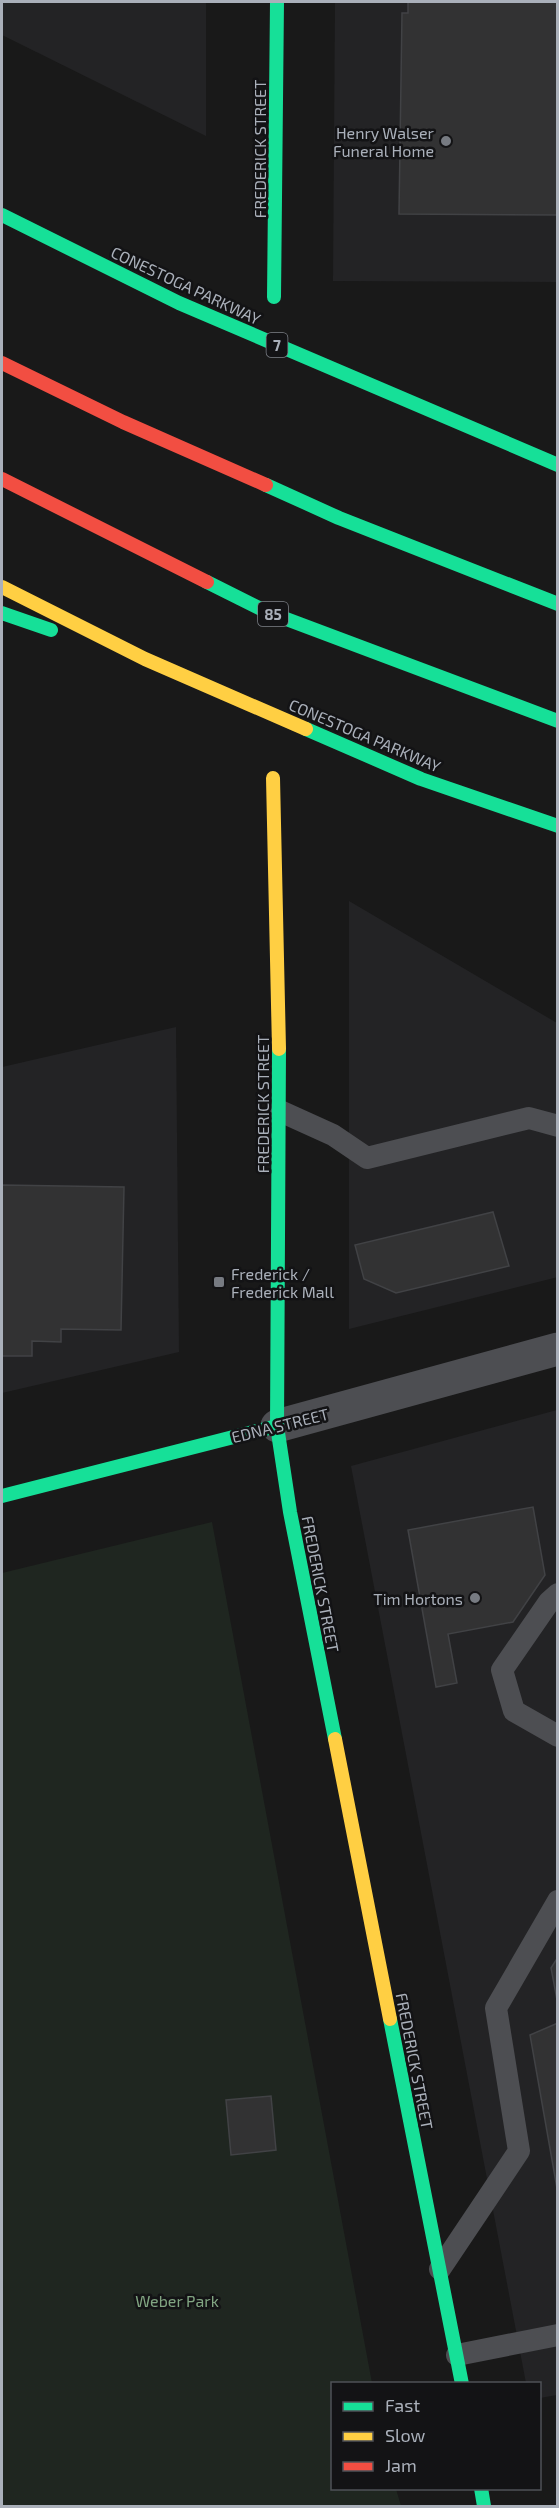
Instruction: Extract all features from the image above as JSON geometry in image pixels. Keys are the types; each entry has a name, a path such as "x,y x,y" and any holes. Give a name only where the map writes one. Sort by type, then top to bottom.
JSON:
{"main road":[{"name":"FREDERICK STREET","path":"274,297 277,2"},
{"name":"CONESTOGA PARKWAY","path":"2,215 179,303 558,465"},
{"path":"2,363 123,422 339,518 558,604"},
{"name":"85","path":"2,479 265,611 558,721"},
{"name":"CONESTOGA PARKWAY","path":"2,586 145,659 421,779 558,826"},
{"path":"2,613 145,659"},
{"name":"FREDERICK STREET","path":"273,778 280,1112 277,1426 290,1512 462,2382"},
{"name":"EDNA STREET","path":"2,1496 277,1426"},
{"path":"481,2490 484,2506"}],"street":[{"name":"EDNA STREET","path":"277,1426 558,1349"}],"lane":[{"path":"280,1112 333,1135 367,1158 529,1118 558,1126"},
{"path":"558,1594 549,1602 502,1670 514,1711 558,1736"},
{"path":"440,2268 519,2151 496,2008 558,1901"},
{"path":"457,2355 558,2335"}],"shaded area":[{"path":"2,2 206,2 206,136 2,35"},
{"name":"Henry Walser Funeral Home","path":"335,2 557,2 557,282 333,281"},
{"path":"349,901 557,1023 558,1277 349,1329"},
{"path":"176,1027 179,1352 2,1393 2,1067"},
{"path":"557,1410 557,2395 541,2398 541,2382 526,2382 351,1466"}],"green space":[{"name":"Weber Park","path":"212,1522 372,2382 331,2382 331,2490 396,2490 401,2506 2,2506 2,1573"}],"building":[{"path":"408,2 558,2 558,215 399,214 402,13 408,13"},
{"path":"2,1185 124,1187 121,1330 61,1329 61,1342 32,1341 32,1356 2,1356"},
{"path":"493,1212 509,1266 396,1293 364,1279 355,1245"},
{"name":"Tim Hortons","path":"533,1507 545,1575 513,1622 448,1634 457,1683 436,1687 408,1530"},
{"path":"558,1957 558,2005 551,1968"},
{"path":"558,2023 558,2194 530,2035"},
{"path":"271,2096 276,2150 231,2155 226,2100"}],"traffic: fast":[{"path":"274,297 277,2"},
{"path":"2,215 179,303 558,465"},
{"path":"266,485 339,518 558,604"},
{"path":"207,582 265,611 558,721"},
{"path":"2,613 51,630"},
{"path":"306,729 421,779 558,826"},
{"path":"279,1049 277,1426 290,1512 335,1739"},
{"path":"2,1496 277,1426"},
{"path":"390,2019 462,2382"},
{"path":"481,2490 484,2506"}],"traffic: slow":[{"path":"2,587 145,659 306,729"},
{"path":"273,778 279,1049"},
{"path":"335,1739 390,2019"}],"traffic: jam":[{"path":"2,363 123,422 266,485"},
{"path":"2,479 207,582"}],"place":[{"name":"Henry Walser Funeral Home","path":"446,141"},
{"name":"Frederick / Frederick Mall","path":"219,1282"},
{"name":"Tim Hortons","path":"475,1598"}]}
